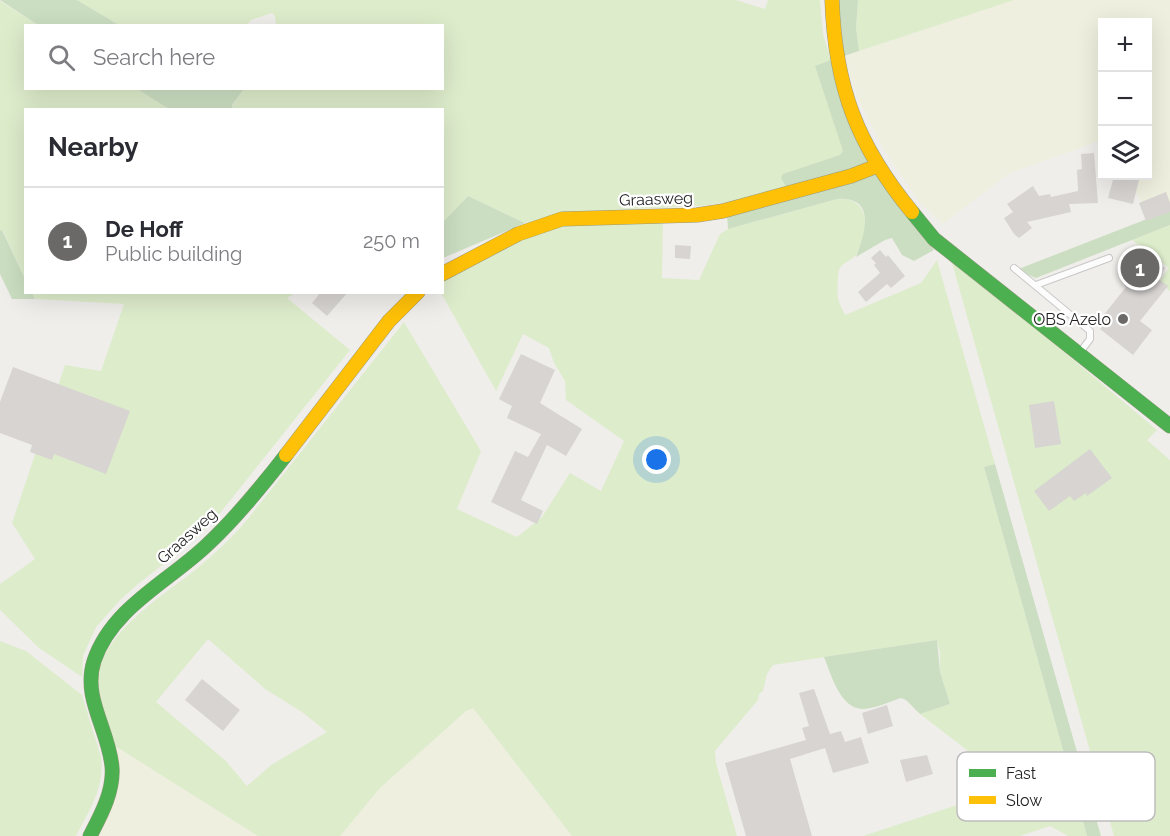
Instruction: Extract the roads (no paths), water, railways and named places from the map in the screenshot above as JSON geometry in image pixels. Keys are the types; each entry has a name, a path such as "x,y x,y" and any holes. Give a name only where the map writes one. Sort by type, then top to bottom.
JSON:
{"street":[{"path":"832,0 835,54 854,120 877,166 904,203 934,239 1170,426"},
{"name":"Graasweg","path":"444,273 518,234 562,219 697,215 723,211 851,176 877,166"},
{"name":"Graasweg","path":"90,836 101,815 112,776 109,749 90,688 91,668 103,641 114,625 146,593 199,552 222,530 298,439 398,312 416,294"}],"lane":[{"path":"1036,285 1109,258"},
{"path":"1014,268 1090,331 1090,339 1078,354"}],"place":[{"name":"De Hoff","path":"1140,268"},
{"name":"OBS Azelo","path":"1123,319"}]}
